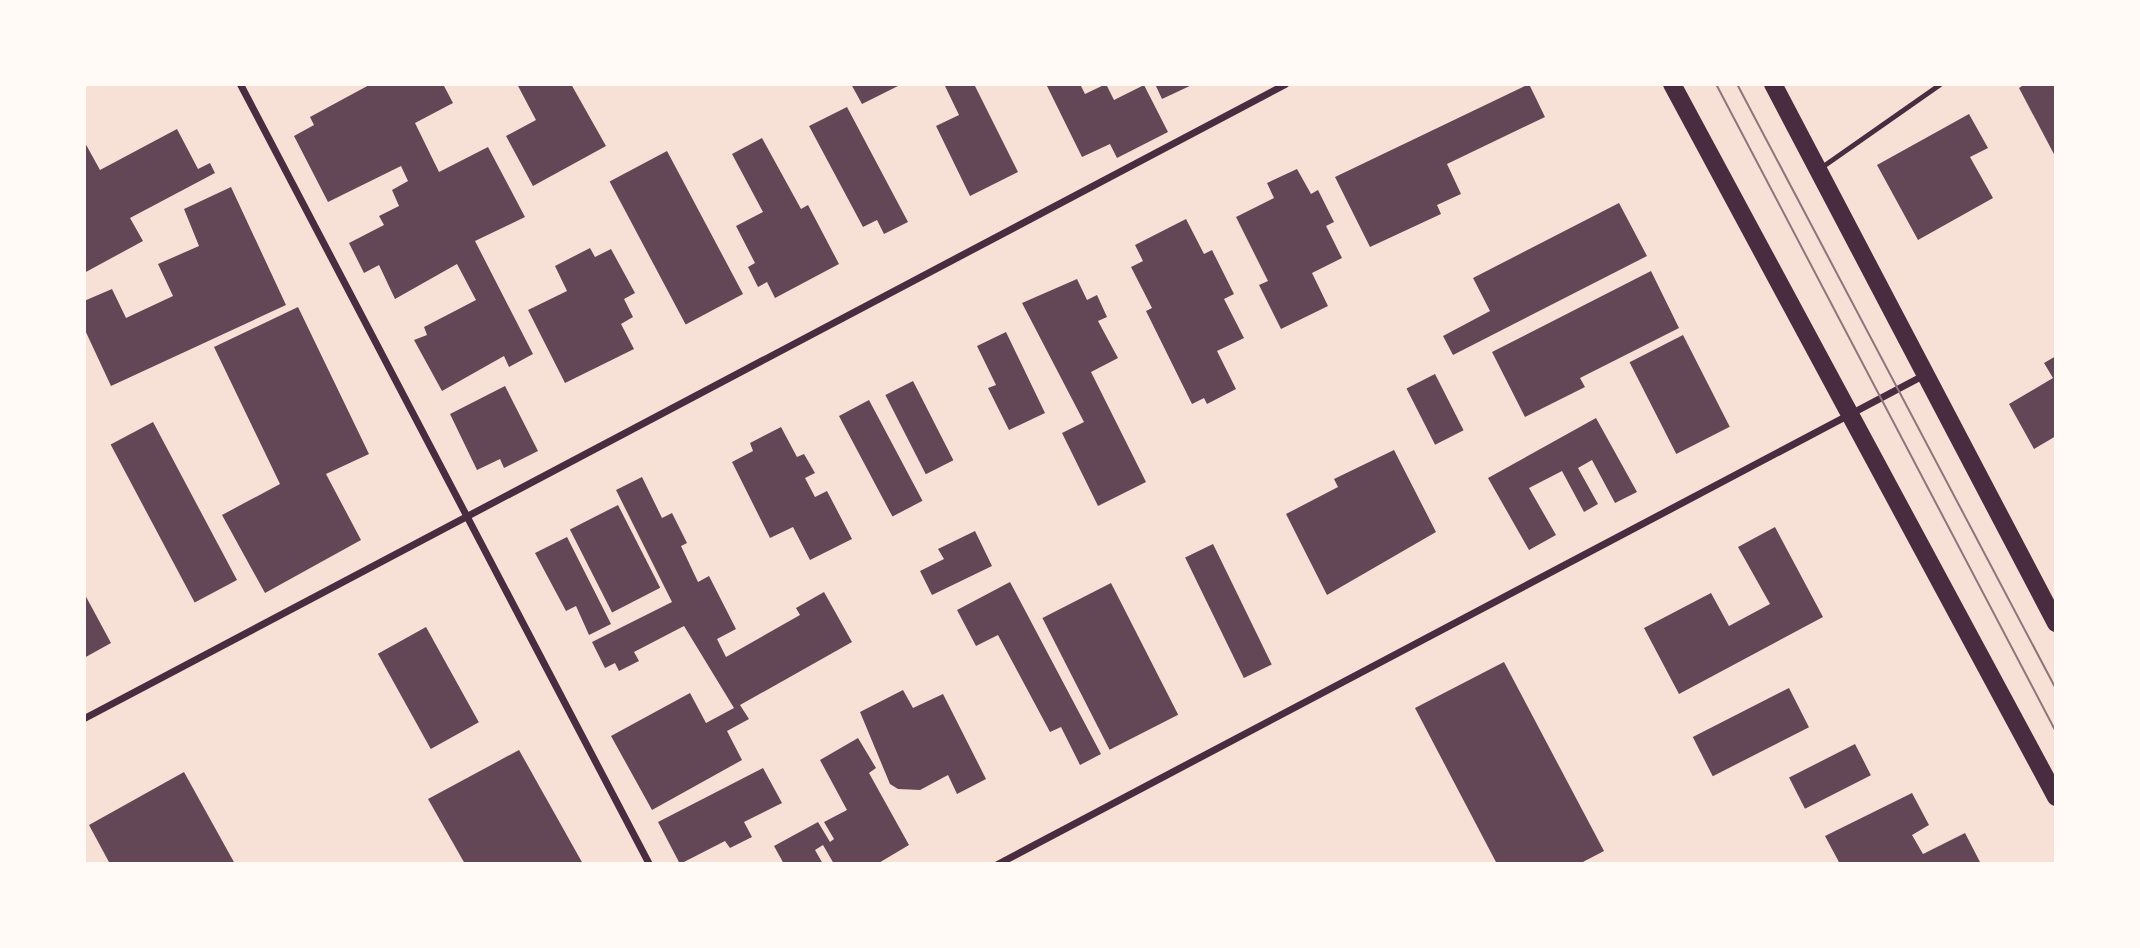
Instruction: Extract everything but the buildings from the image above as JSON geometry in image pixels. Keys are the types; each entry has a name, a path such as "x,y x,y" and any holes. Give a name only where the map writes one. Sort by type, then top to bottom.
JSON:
{"main road":[{"path":"1672,84 2056,797"},
{"path":"1773,84 2056,623"}],"street":[{"path":"240,84 649,864"},
{"path":"84,718 1285,84"},
{"path":"997,864 1925,374"}],"lane":[{"path":"1818,170 1940,84"}],"tram line":[{"path":"1716,84 2056,732"},
{"path":"1737,84 2056,689"}]}
